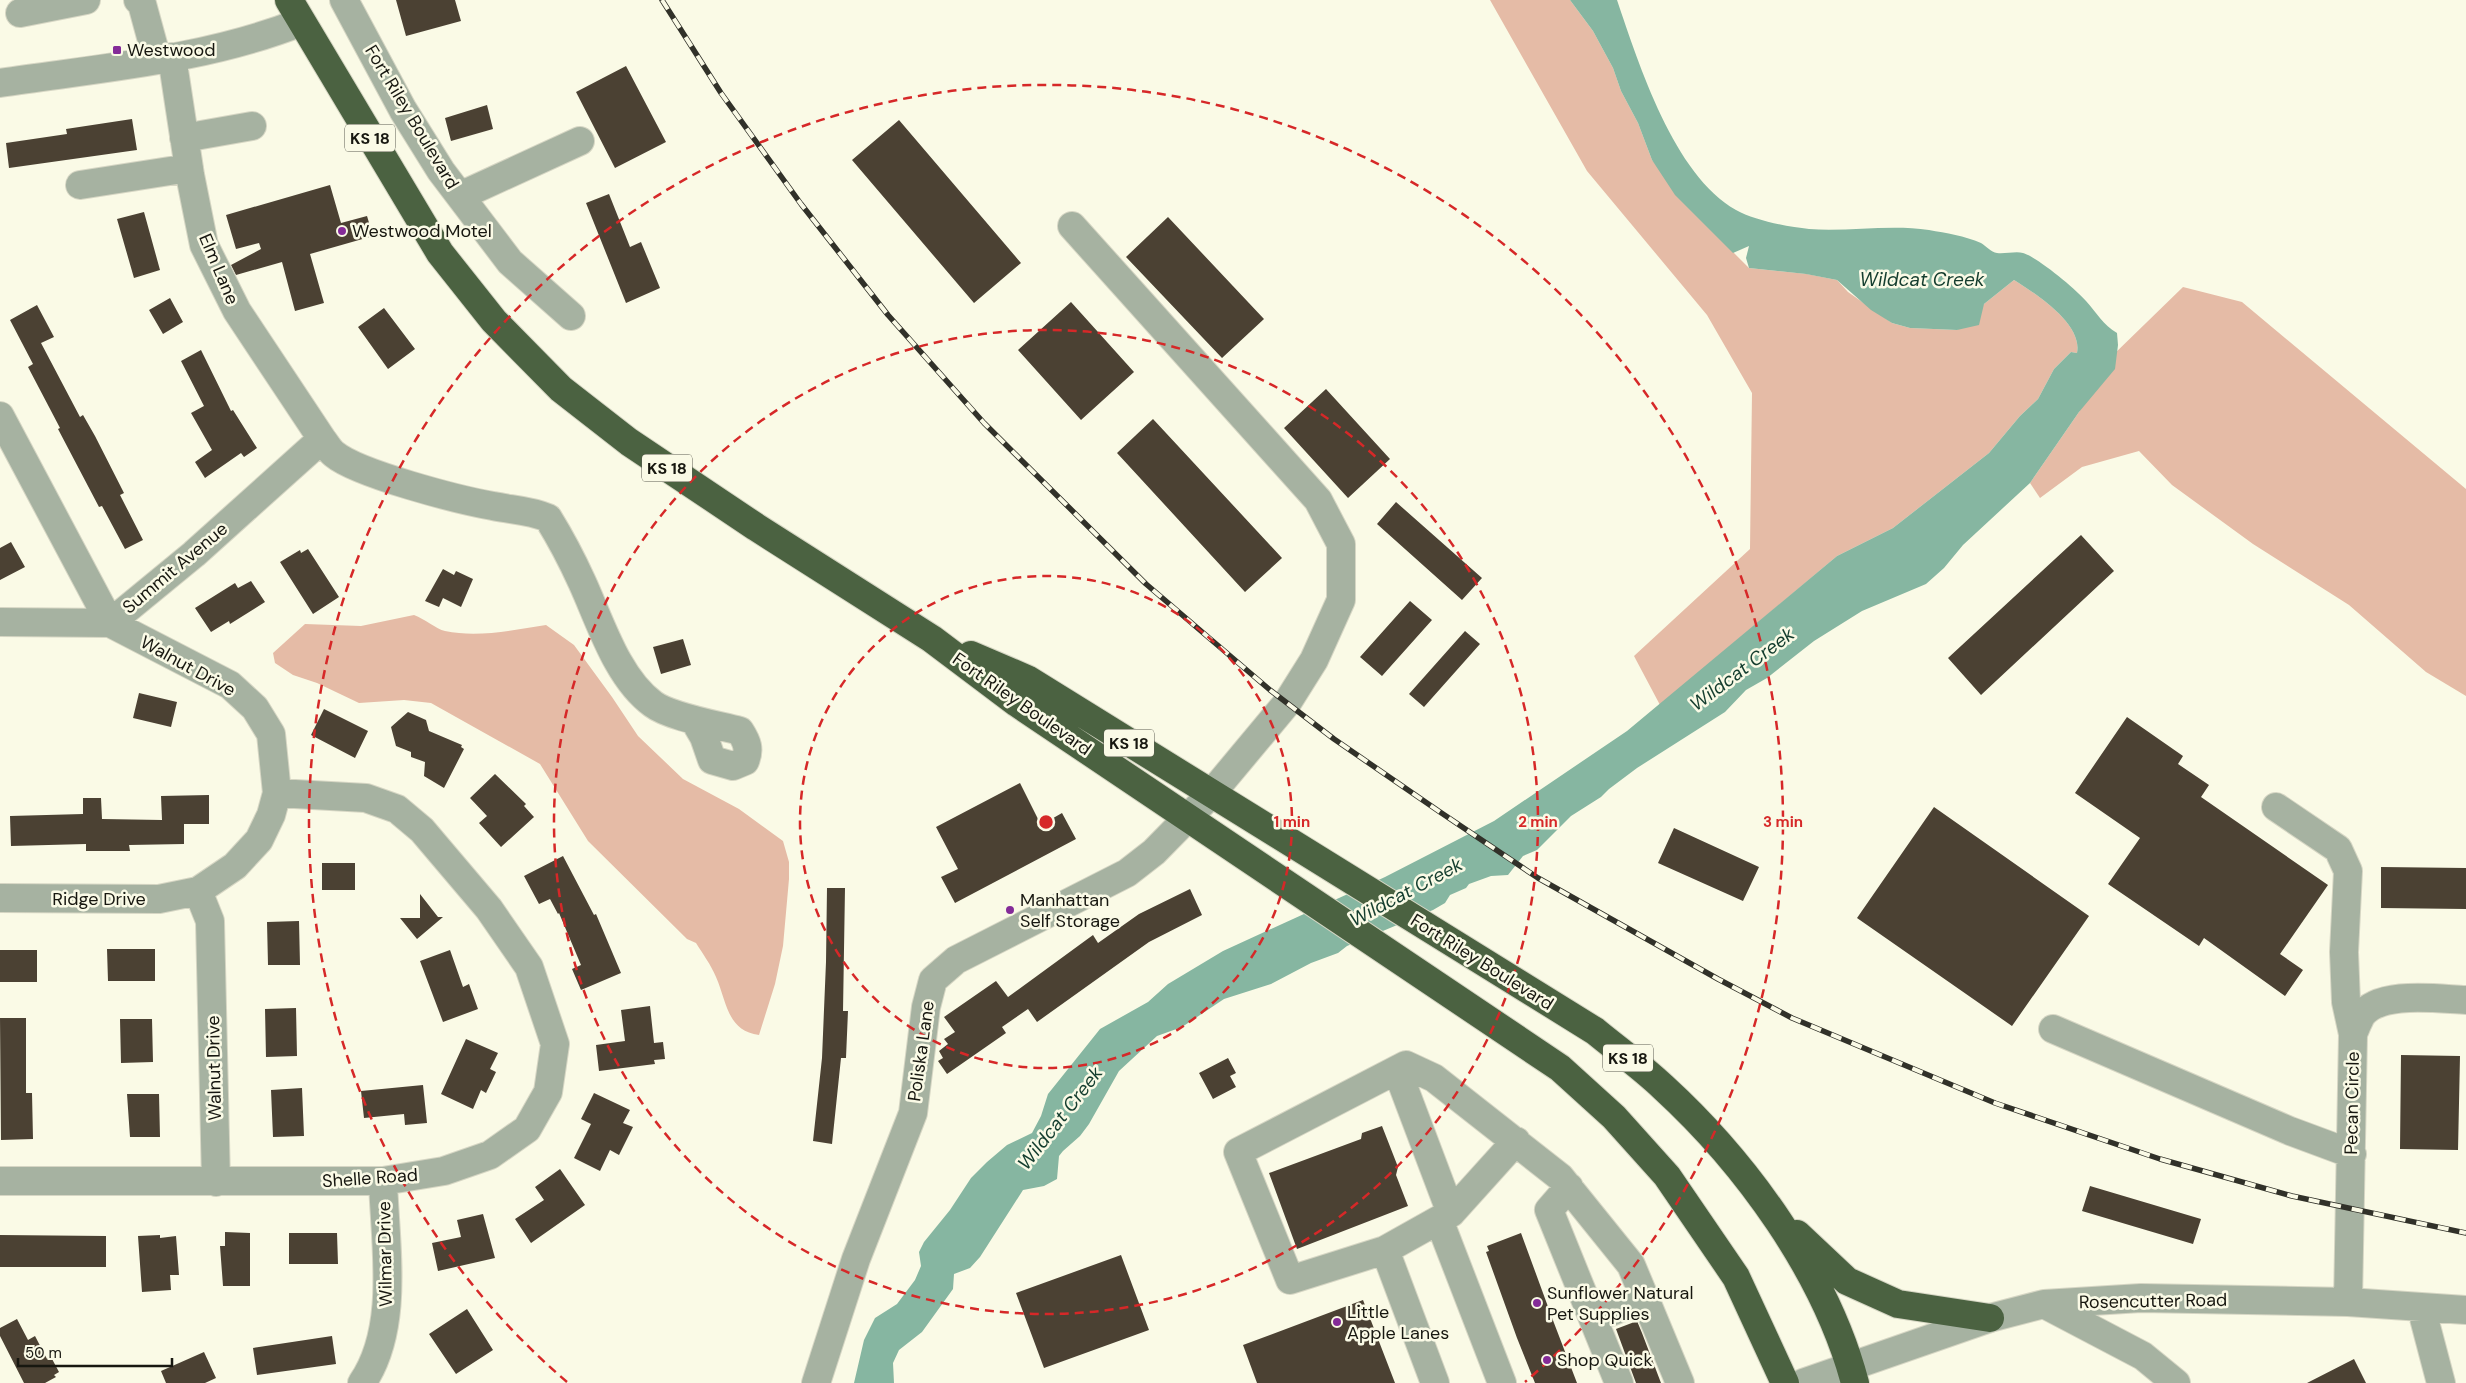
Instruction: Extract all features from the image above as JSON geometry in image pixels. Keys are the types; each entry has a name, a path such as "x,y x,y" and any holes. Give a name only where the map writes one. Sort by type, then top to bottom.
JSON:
{"highway":[{"name":"Fort Riley Boulevard","path":"295,11 440,252 494,321 561,389 629,442 756,527 932,639 1017,703 1560,1068 1614,1118 1667,1176 1736,1277 1785,1383"},
{"name":"Fort Riley Boulevard","path":"932,639 1026,679 1595,1032 1662,1086 1718,1143 1769,1207 1818,1288 1853,1375"},
{"path":"1769,1207 1847,1281 1898,1304 1990,1318"}],"street":[{"path":"20,13 86,0"},
{"name":"Elm Lane","path":"138,0 142,4 165,58 184,138 204,245 237,311 328,447"},
{"name":"Fort Riley Boulevard","path":"344,0 403,110 441,171 510,262 570,316"},
{"path":"0,83 165,58 266,36 295,11"},
{"path":"184,138 252,126"},
{"path":"460,196 580,141"},
{"path":"80,185 189,168"},
{"name":"Poliska Lane","path":"816,1383 856,1259 913,1114 926,1007 933,980 956,960 1127,874 1154,852 1211,794 1287,703 1314,660 1341,600 1341,544 1318,500 1072,226"},
{"path":"0,416 110,623"},
{"path":"328,447 358,468 451,496 538,514 548,518 582,583 613,654 635,685 653,705 694,720"},
{"name":"Summit Avenue","path":"0,622 110,623 328,447"},
{"name":"Walnut Drive","path":"110,623 230,685 255,708 271,734 277,793 271,814 259,840 235,866 198,891 210,921 216,1182"},
{"name":"Shelle Road","path":"0,1181 383,1181 453,1168 490,1155 527,1129 548,1092 556,1044 529,967 489,909 422,830 397,809 366,798 277,793"},
{"path":"2276,807 2338,849 2348,871 2344,952 2346,1002 2353,1034"},
{"name":"Ridge Drive","path":"0,898 159,899 198,891"},
{"name":"Pecan Circle","path":"2348,1302 2353,1034 2362,1015 2382,1002 2399,999 2466,1000"},
{"path":"2053,1029 2290,1131 2352,1154"},
{"path":"1516,1141 1445,1217 1385,1250 1290,1280 1238,1152 1406,1065 1434,1078 1516,1141 1560,1177 1569,1187 1631,1264 1680,1383"},
{"path":"1397,1070 1502,1383"},
{"name":"Wilmar Drive","path":"362,1383 374,1365 387,1311 383,1181"},
{"path":"1569,1187 1549,1210 1619,1383"},
{"path":"1385,1250 1435,1383"},
{"path":"1593,1319 1646,1298"},
{"name":"Rosencutter Road","path":"1803,1383 1853,1375 1990,1318 2044,1304 2141,1298 2348,1302 2466,1310"},
{"path":"2044,1304 2143,1356 2169,1381"},
{"path":"2421,1307 2441,1383"}],"shaded area":[{"path":"1490,0 1570,0 1593,31 1613,68 1621,91 1638,123 1652,160 1715,234 1749,268 1807,274 1837,280 1848,292 1892,323 1910,328 1957,330 1984,304 2014,280 2056,311 2073,331 2077,342 2077,353 2071,352 2054,369 2038,399 2020,416 1989,453 1893,528 1837,556 1660,705 1634,656 1750,549 1752,393 1707,315 1587,171"},
{"path":"2183,287 2242,302 2466,489 2466,696 2426,672 2349,605 2253,544 2172,485 2139,451 2082,467 2040,498 2030,483 2079,412 2110,358"},
{"path":"414,615 442,630 470,634 546,625 574,645 638,736 683,779 739,809 783,841 789,862 789,879 783,946 775,984 759,1035 740,1028 734,1021 714,973 696,943 687,939 588,841 540,764 431,703 404,700 359,703 317,683 293,675 275,663 273,653 305,624 361,626"}],"water":[{"name":"Wildcat Creek","path":"1570,0 1617,0 1648,86 1677,145 1694,172 1714,194 1736,210 1771,222 1809,229 1914,228 1929,230 1981,243 1997,253 2023,253 2037,260 2065,282 2090,305 2104,323 2117,333 2118,345 2115,369 2079,412 2030,483 1963,545 1944,568 1926,584 1862,611 1814,641 1767,678 1746,690 1725,712 1637,768 1601,797 1571,816 1537,850 1523,856 1508,875 1491,876 1469,884 1466,888 1450,895 1445,903 1433,910 1347,946 1338,953 1311,963 1271,984 1224,999 1182,1027 1157,1036 1119,1071 1089,1124 1080,1136 1059,1156 1057,1179 1044,1186 1023,1190 980,1257 970,1268 954,1274 953,1289 922,1332 899,1350 893,1363 894,1383 854,1383 864,1340 875,1318 897,1304 915,1280 921,1266 919,1252 924,1242 950,1210 971,1178 1007,1145 1032,1133 1041,1116 1048,1094 1100,1029 1148,1002 1168,984 1223,951 1385,877 1494,821 1627,731 1837,556 1893,528 1989,453 2020,416 2038,399 2054,369 2071,352 2077,353 2077,342 2073,331 2066,321 2034,293 2014,280 1984,304 1979,325 1957,330 1910,328 1892,323 1871,310 1837,280 1806,274 1749,268 1746,258 1749,246 1733,253 1675,195 1652,160 1638,123 1621,91 1613,68 1593,31"}],"building":[{"path":"396,0 455,0 461,21 406,36"},
{"path":"626,66 666,142 615,168 576,92"},
{"path":"487,105 493,129 451,141 445,118"},
{"path":"132,119 137,150 9,168 6,143 67,134 66,129"},
{"path":"899,120 1021,263 974,303 852,160"},
{"name":"Westwood Motel","path":"330,185 341,223 367,216 373,236 310,254 324,303 295,311 282,262 236,275 231,265 261,249 259,243 236,249 226,215"},
{"path":"609,194 630,247 641,242 660,288 626,303 586,203"},
{"path":"144,212 160,270 134,278 117,219"},
{"path":"1168,217 1264,319 1222,358 1126,257"},
{"path":"170,298 183,322 163,334 149,310"},
{"path":"1071,302 1134,372 1081,420 1018,350"},
{"path":"37,305 54,337 41,343 80,417 83,415 95,436 124,493 120,495 143,540 125,549 102,506 99,507 58,429 60,428 28,367 33,364 10,320"},
{"path":"384,308 415,349 388,369 358,327"},
{"path":"201,350 231,411 233,410 257,448 244,457 241,453 205,478 195,462 212,450 191,413 204,406 181,361"},
{"path":"1326,389 1390,459 1348,498 1284,428"},
{"path":"1153,419 1282,558 1245,592 1117,453"},
{"path":"1396,502 1482,578 1462,600 1377,524"},
{"path":"2081,535 2114,571 1981,695 1948,658"},
{"path":"11,542 25,567 0,580 0,548"},
{"path":"308,549 339,597 313,614 280,562 300,550 301,553"},
{"path":"443,569 454,575 456,571 473,579 461,607 443,598 439,607 425,601"},
{"path":"251,581 265,602 230,624 229,621 211,632 195,608 235,583 238,588"},
{"path":"1410,601 1432,620 1382,676 1360,657"},
{"path":"1465,631 1480,644 1424,707 1409,694"},
{"path":"683,639 691,665 661,674 653,647"},
{"path":"139,693 177,702 171,727 133,718"},
{"path":"324,709 368,731 355,758 311,735"},
{"path":"408,712 426,720 429,731 462,745 461,747 464,749 444,788 424,776 425,762 411,757 411,752 396,746 391,727"},
{"path":"2127,717 2183,756 2178,764 2209,785 2201,797 2328,885 2280,954 2303,970 2285,996 2204,938 2199,946 2108,884 2140,838 2075,793"},
{"path":"495,774 526,804 524,806 534,817 501,847 479,823 487,816 470,798"},
{"path":"1020,783 1041,825 1062,813 1076,839 955,903 941,877 958,869 936,827"},
{"path":"209,795 209,824 184,824 184,844 129,845 130,851 86,851 86,844 11,846 10,816 83,814 83,798 101,798 102,819 162,820 161,796"},
{"path":"1934,807 2089,916 2012,1026 1857,918"},
{"path":"1674,828 1759,867 1743,901 1658,863"},
{"path":"563,856 594,915 596,914 621,973 581,990 572,969 581,965 559,913 550,899 539,904 524,876"},
{"path":"322,863 355,863 355,890 322,890"},
{"path":"2381,867 2466,868 2466,909 2381,908"},
{"path":"827,888 845,888 843,1011 848,1011 846,1058 841,1058 832,1144 813,1141 822,1058"},
{"path":"1190,889 1202,915 1149,942 1037,1022 1028,1009 1002,1027 1006,1033 947,1074 938,1061 943,1058 939,1051 948,1044 944,1039 955,1032 944,1017 996,981 1008,997 1093,935 1098,943 1139,914"},
{"path":"420,894 438,917 443,917 417,939 400,918 420,918"},
{"path":"299,921 300,965 268,965 267,922"},
{"path":"107,949 155,949 155,981 108,981"},
{"path":"0,950 37,950 37,982 0,982"},
{"path":"450,950 463,987 469,984 478,1009 443,1022 420,961"},
{"path":"650,1006 654,1043 663,1042 665,1059 654,1060 655,1064 599,1071 596,1045 625,1041 621,1010"},
{"path":"296,1008 297,1056 266,1057 265,1009"},
{"path":"0,1018 26,1018 26,1093 32,1093 33,1139 1,1140"},
{"path":"120,1019 152,1019 153,1062 121,1063"},
{"path":"466,1039 498,1053 490,1069 496,1072 486,1093 481,1090 473,1109 441,1094"},
{"path":"2401,1055 2460,1056 2458,1150 2400,1149"},
{"path":"1228,1058 1236,1073 1230,1076 1236,1087 1213,1099 1199,1073"},
{"path":"423,1085 427,1123 405,1125 404,1114 364,1118 361,1091"},
{"path":"302,1088 304,1136 273,1137 271,1090"},
{"path":"594,1093 630,1110 623,1123 633,1127 619,1155 610,1150 600,1171 574,1158 591,1124 581,1119"},
{"path":"127,1094 159,1094 160,1137 130,1137"},
{"path":"1382,1126 1398,1167 1396,1175 1408,1206 1297,1249 1269,1173 1361,1139 1362,1133"},
{"path":"560,1169 585,1205 531,1243 515,1219 544,1200 535,1187"},
{"path":"2090,1186 2201,1219 2193,1244 2082,1211"},
{"path":"483,1214 495,1258 438,1271 432,1243 461,1237 457,1220"},
{"path":"225,1232 250,1233 250,1286 223,1286 220,1246 225,1246"},
{"path":"289,1233 337,1233 338,1264 289,1264"},
{"path":"1521,1233 1577,1383 1535,1383 1517,1338 1486,1252 1489,1251 1487,1246"},
{"path":"0,1235 106,1236 106,1267 0,1267"},
{"path":"160,1235 160,1238 176,1236 179,1275 170,1275 171,1290 142,1292 138,1236"},
{"path":"1121,1255 1149,1330 1044,1368 1016,1293"},
{"name":"Little Apple Lanes","path":"1363,1300 1395,1383 1257,1383 1243,1345"},
{"path":"467,1309 493,1350 456,1374 429,1334"},
{"path":"17,1319 28,1340 35,1336 47,1359 51,1357 59,1372 54,1375 56,1377 45,1383 24,1383 0,1336 0,1328"},
{"path":"1637,1321 1661,1383 1636,1383 1616,1329"},
{"path":"332,1336 336,1364 257,1375 253,1348"},
{"path":"204,1352 216,1378 205,1383 166,1383 161,1371"},
{"path":"2354,1359 2366,1383 2307,1383"}],"railway":[{"path":"662,0 721,93 801,204 888,315 984,423 1146,584 1270,690 1334,739 1440,812 1538,878 1718,979 1792,1018 1995,1103 2160,1159 2292,1196 2466,1233"}],"place":[{"name":"Westwood","path":"117,50"},
{"name":"Westwood Motel","path":"342,231"},
{"name":"Manhattan Self Storage","path":"1010,910"},
{"name":"Sunflower Natural Pet Supplies","path":"1537,1303"},
{"name":"Little Apple Lanes","path":"1337,1322"},
{"name":"Shop Quick","path":"1547,1360"}]}
